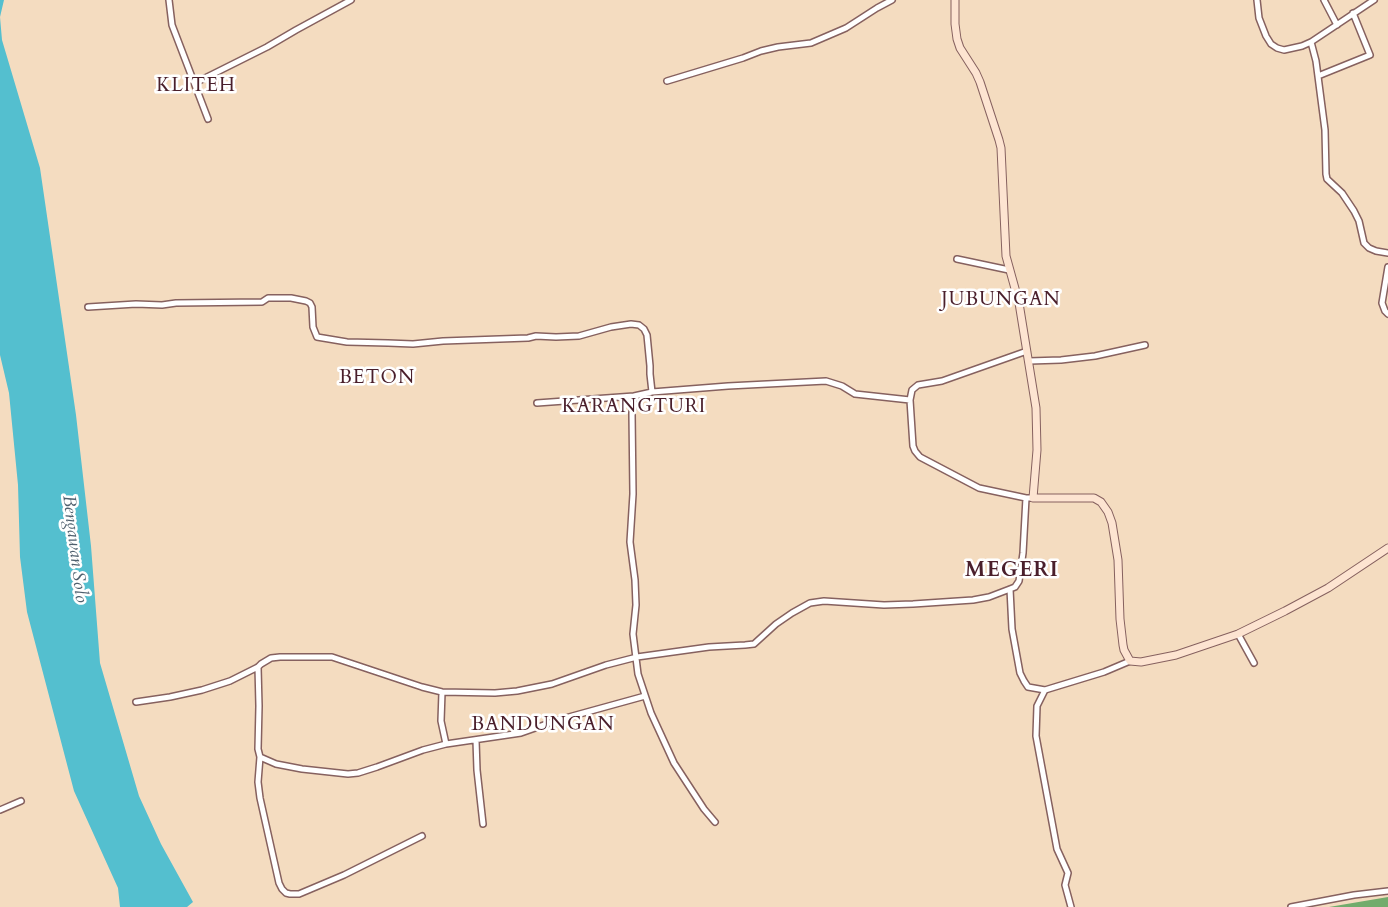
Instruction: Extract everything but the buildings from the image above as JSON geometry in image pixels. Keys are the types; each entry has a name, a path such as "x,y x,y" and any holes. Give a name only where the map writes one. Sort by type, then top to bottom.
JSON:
{"street":[{"path":"169,0 172,25 208,119"},
{"path":"194,83 267,47 351,0"},
{"path":"667,81 761,51 812,43 846,28 892,0"},
{"path":"136,702 202,690 230,681 271,658 332,657 442,692 495,693 534,688 637,657 709,647 754,644 776,624 792,613 810,604 824,601 884,605 938,603 989,597 1014,587 1019,581 1037,450 1036,408 1019,302 1006,256 999,140 976,73 965,57 957,39 955,0"},
{"path":"1257,0 1262,28 1271,44 1284,50 1311,42 1374,0"},
{"path":"1324,0 1337,25"},
{"path":"1318,76 1370,55 1353,13"},
{"path":"1311,42 1318,76 1326,142 1327,179 1342,194 1354,211 1359,222 1364,244 1376,251 1388,253"},
{"path":"957,259 1009,270"},
{"path":"1388,267 1382,303 1385,312 1388,314"},
{"path":"88,307 136,304 262,302 268,298 291,298 306,301 310,304 312,308 312,327 318,337 347,342 388,344 528,338 536,336 579,336 611,327 631,324 639,325 647,335 652,392"},
{"path":"1029,361 1095,356 1144,345"},
{"path":"1027,352 942,381 918,385 912,390 910,400 915,452 920,458 980,488 1030,498 1094,498 1101,502 1108,512 1112,523 1118,560 1123,645 1130,661"},
{"path":"537,403 634,396 652,392 728,386 826,381 842,386 855,394 910,400"},
{"path":"634,396 632,404 633,494 630,542 635,580 636,605 633,634 638,674 651,713 674,763 704,809 715,822"},
{"path":"1010,589 1012,629 1020,673 1028,687 1045,690 1104,672 1130,661 1141,662 1176,655 1238,634 1328,588 1388,548"},
{"path":"1238,634 1254,663"},
{"path":"258,667 258,749 260,757 258,782 279,884 282,889 286,893 295,895 422,836"},
{"path":"1045,690 1038,706 1036,736 1056,848 1068,874 1064,885 1071,907"},
{"path":"442,692 441,721 446,744"},
{"path":"260,757 276,764 293,768 348,774 377,767 423,750 446,744 521,733 558,720 645,696"},
{"path":"476,740 483,824"},
{"path":"0,810 21,801"},
{"path":"1291,907 1354,895 1388,891"}],"green space":[{"path":"1388,897 1388,907 1329,907"}],"water":[{"path":"0,0 4,0 0,17"},
{"name":"Bengawan Solo","path":"0,17 2,40 40,168 76,415 91,546 100,663 139,796 161,844 193,902 187,907 120,907 118,888 74,791 27,612 20,557 18,485 9,393 0,355"}],"district":[{"name":"KLITEH","path":"196,87"},
{"name":"JUBUNGAN","path":"1001,301"},
{"name":"BETON","path":"377,379"},
{"name":"KARANGTURI","path":"634,408"},
{"name":"MEGERI","path":"1012,571"},
{"name":"BANDUNGAN","path":"543,726"}]}
